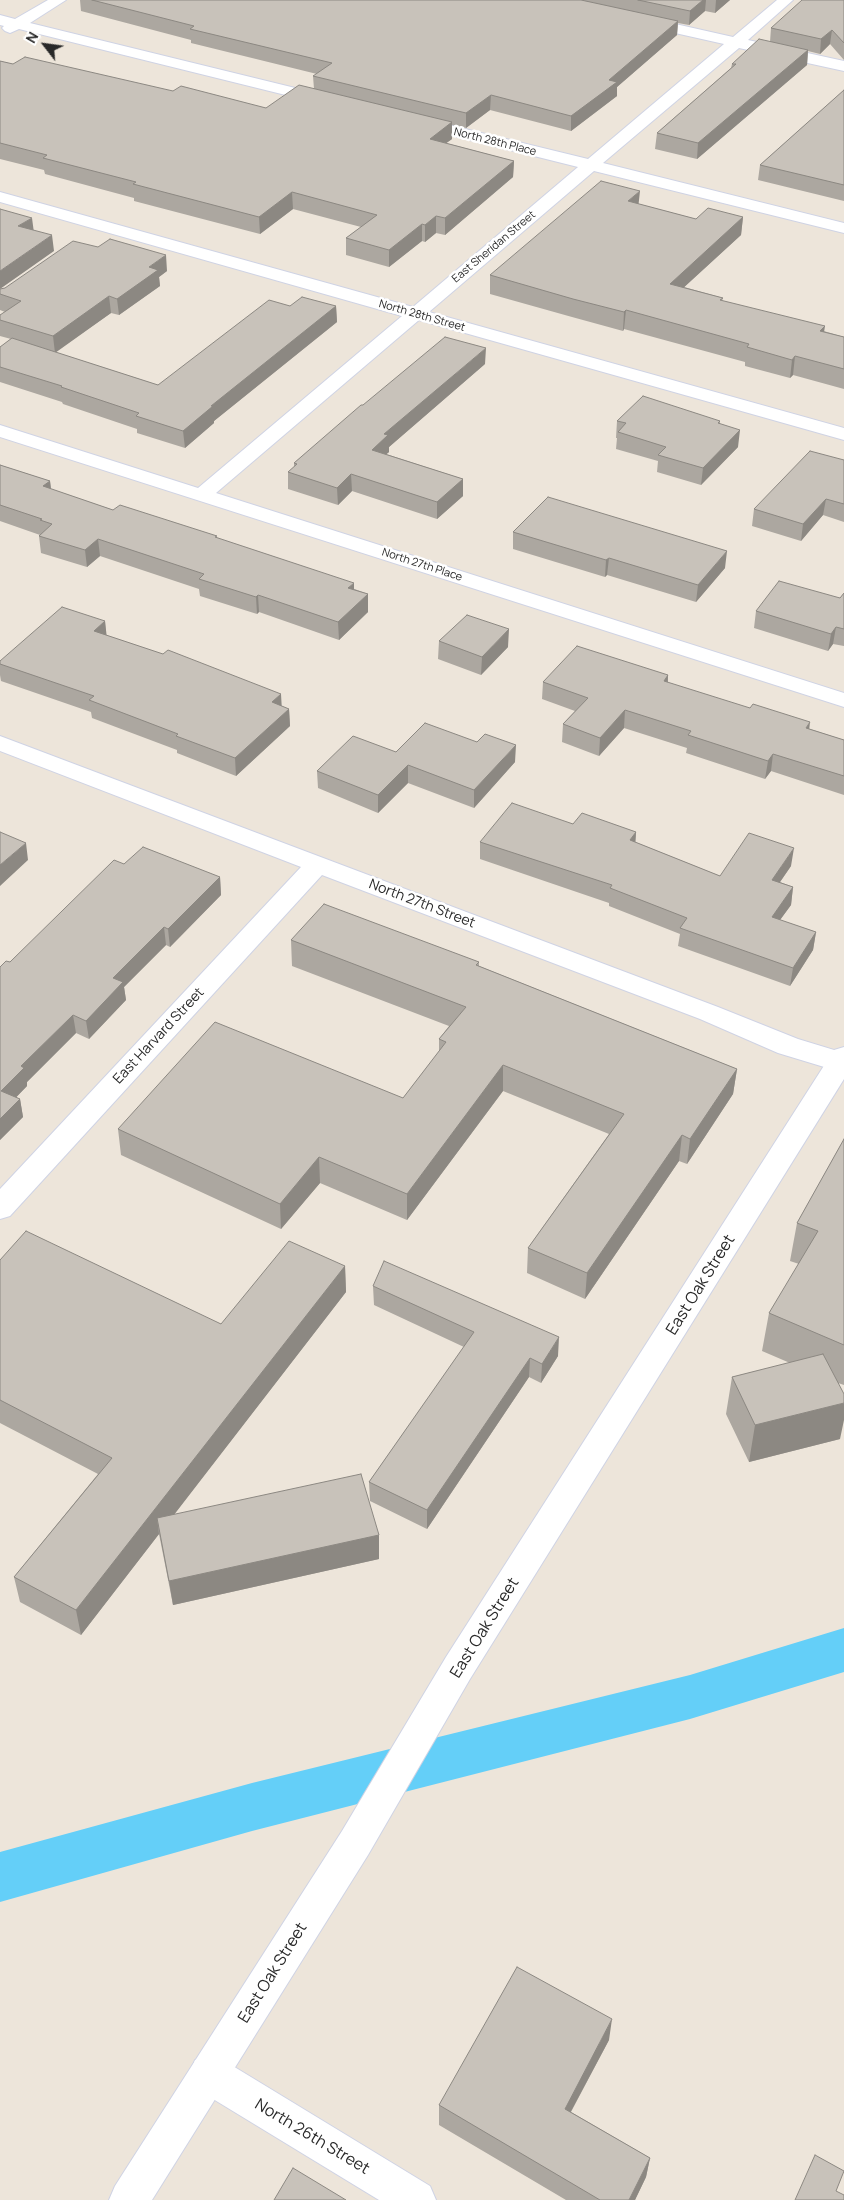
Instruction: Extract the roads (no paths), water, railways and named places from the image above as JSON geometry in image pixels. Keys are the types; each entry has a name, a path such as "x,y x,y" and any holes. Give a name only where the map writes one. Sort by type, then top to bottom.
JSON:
{"street":[{"path":"0,34 59,0"},
{"name":"East Sheridan Street","path":"202,495 786,0"},
{"path":"621,17 844,66"},
{"path":"0,20 342,104"},
{"name":"North 28th Place","path":"400,118 844,228"},
{"name":"North 28th Street","path":"0,197 844,434"},
{"path":"88,237 104,226"},
{"name":"North 27th Place","path":"0,431 844,700"},
{"name":"North 27th Street","path":"0,742 709,1013 788,1046 843,1061"},
{"name":"East Harvard Street","path":"0,1208 318,864"},
{"name":"East Oak Street","path":"128,2200 355,1843 439,1702 843,1061"},
{"name":"North 26th Street","path":"209,2074 416,2200"}],"waterway":[{"path":"0,1877 252,1807 690,1697 844,1650"}]}
